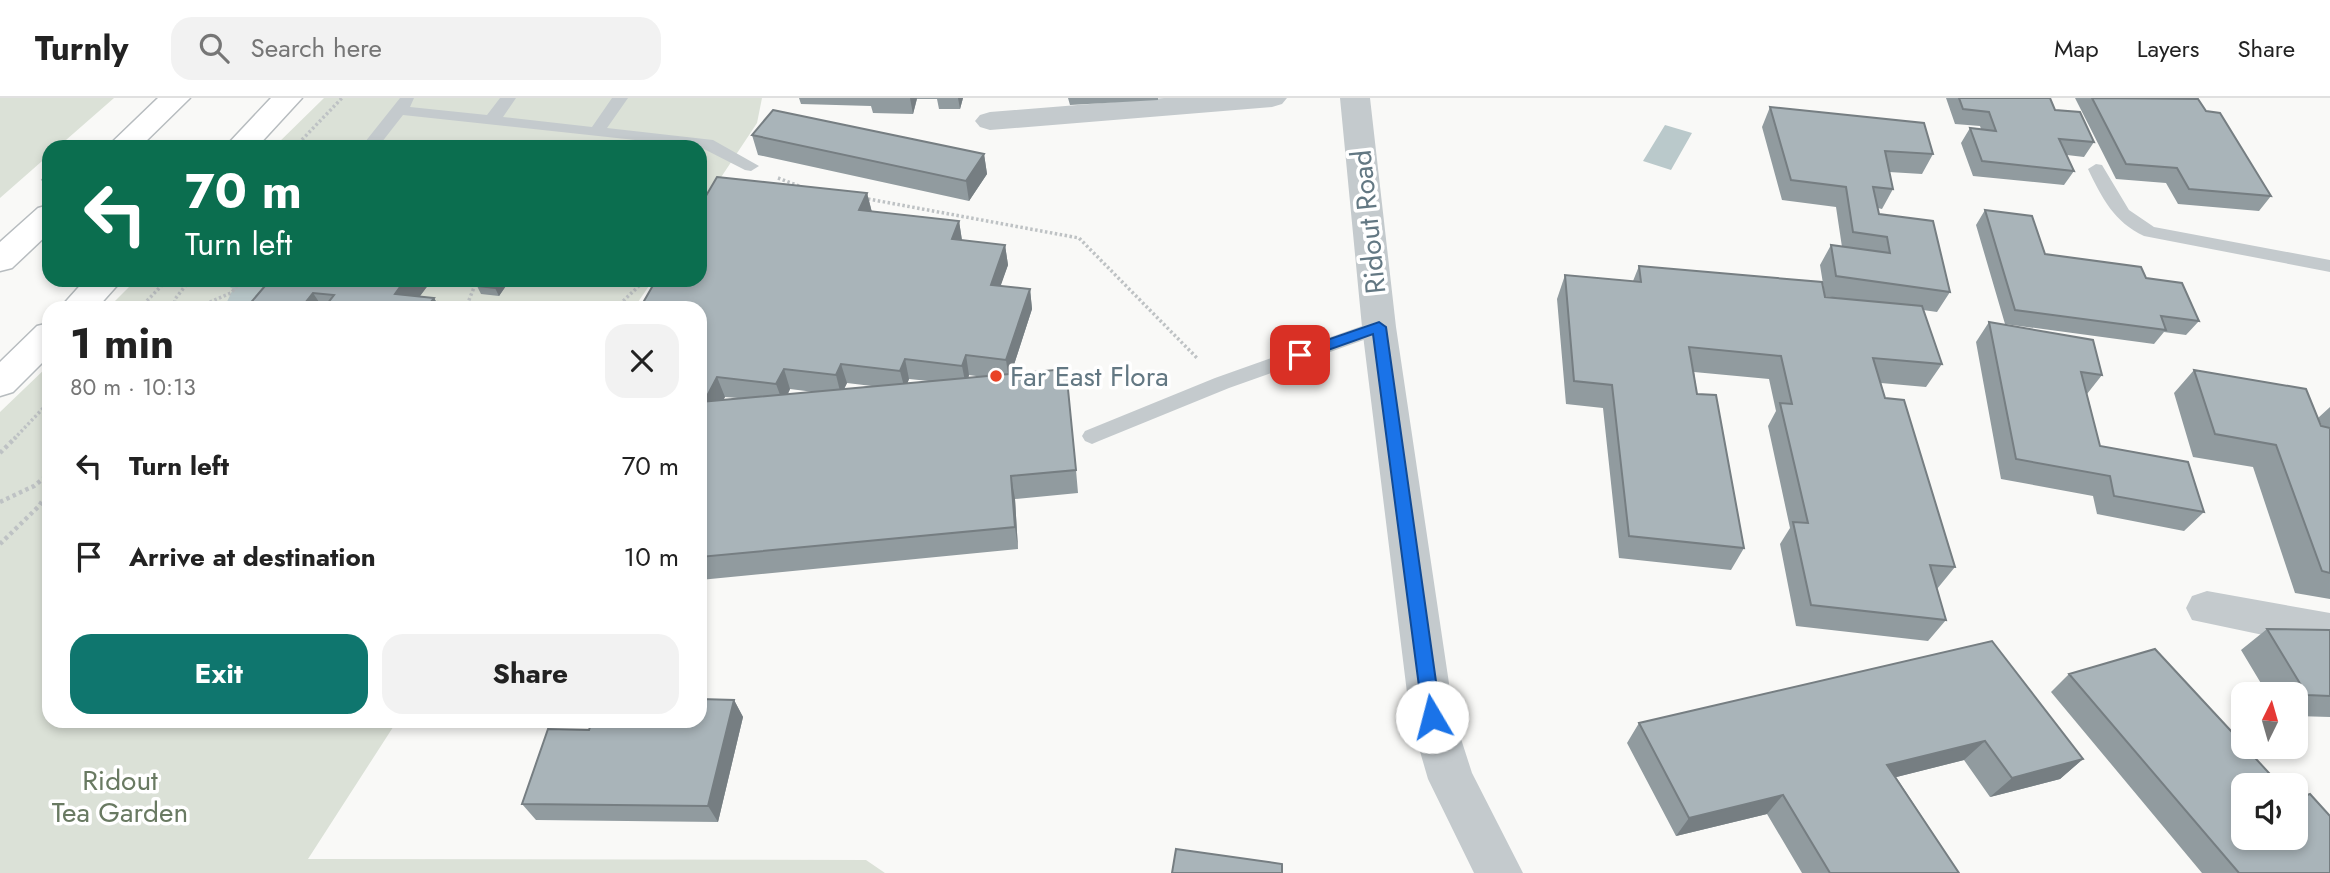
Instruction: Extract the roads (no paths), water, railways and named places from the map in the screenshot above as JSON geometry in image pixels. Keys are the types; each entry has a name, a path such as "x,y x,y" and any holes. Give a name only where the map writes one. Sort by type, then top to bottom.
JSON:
{"highway":[{"path":"130,140 175,98"},
{"path":"247,140 287,98"},
{"path":"0,260 42,221"},
{"path":"84,301 98,287"},
{"path":"0,383 42,342"}],"street":[{"path":"990,121 1272,98"},
{"name":"Ridout Road","path":"1355,98 1379,327 1432,717 1451,779 1499,873"},
{"path":"2207,608 2330,631"}],"lane":[{"path":"492,120 508,98"},
{"path":"596,132 620,98"},
{"path":"375,140 403,104 492,120 668,140"},
{"path":"707,144 751,166"},
{"path":"2096,169 2118,212 2138,227 2150,232 2330,266"},
{"path":"1091,436 1222,383 1379,327"}],"place":[{"name":"Far East Flora","path":"996,376"}],"park label":[{"name":"Ridout Tea Garden","path":"120,796"}]}
